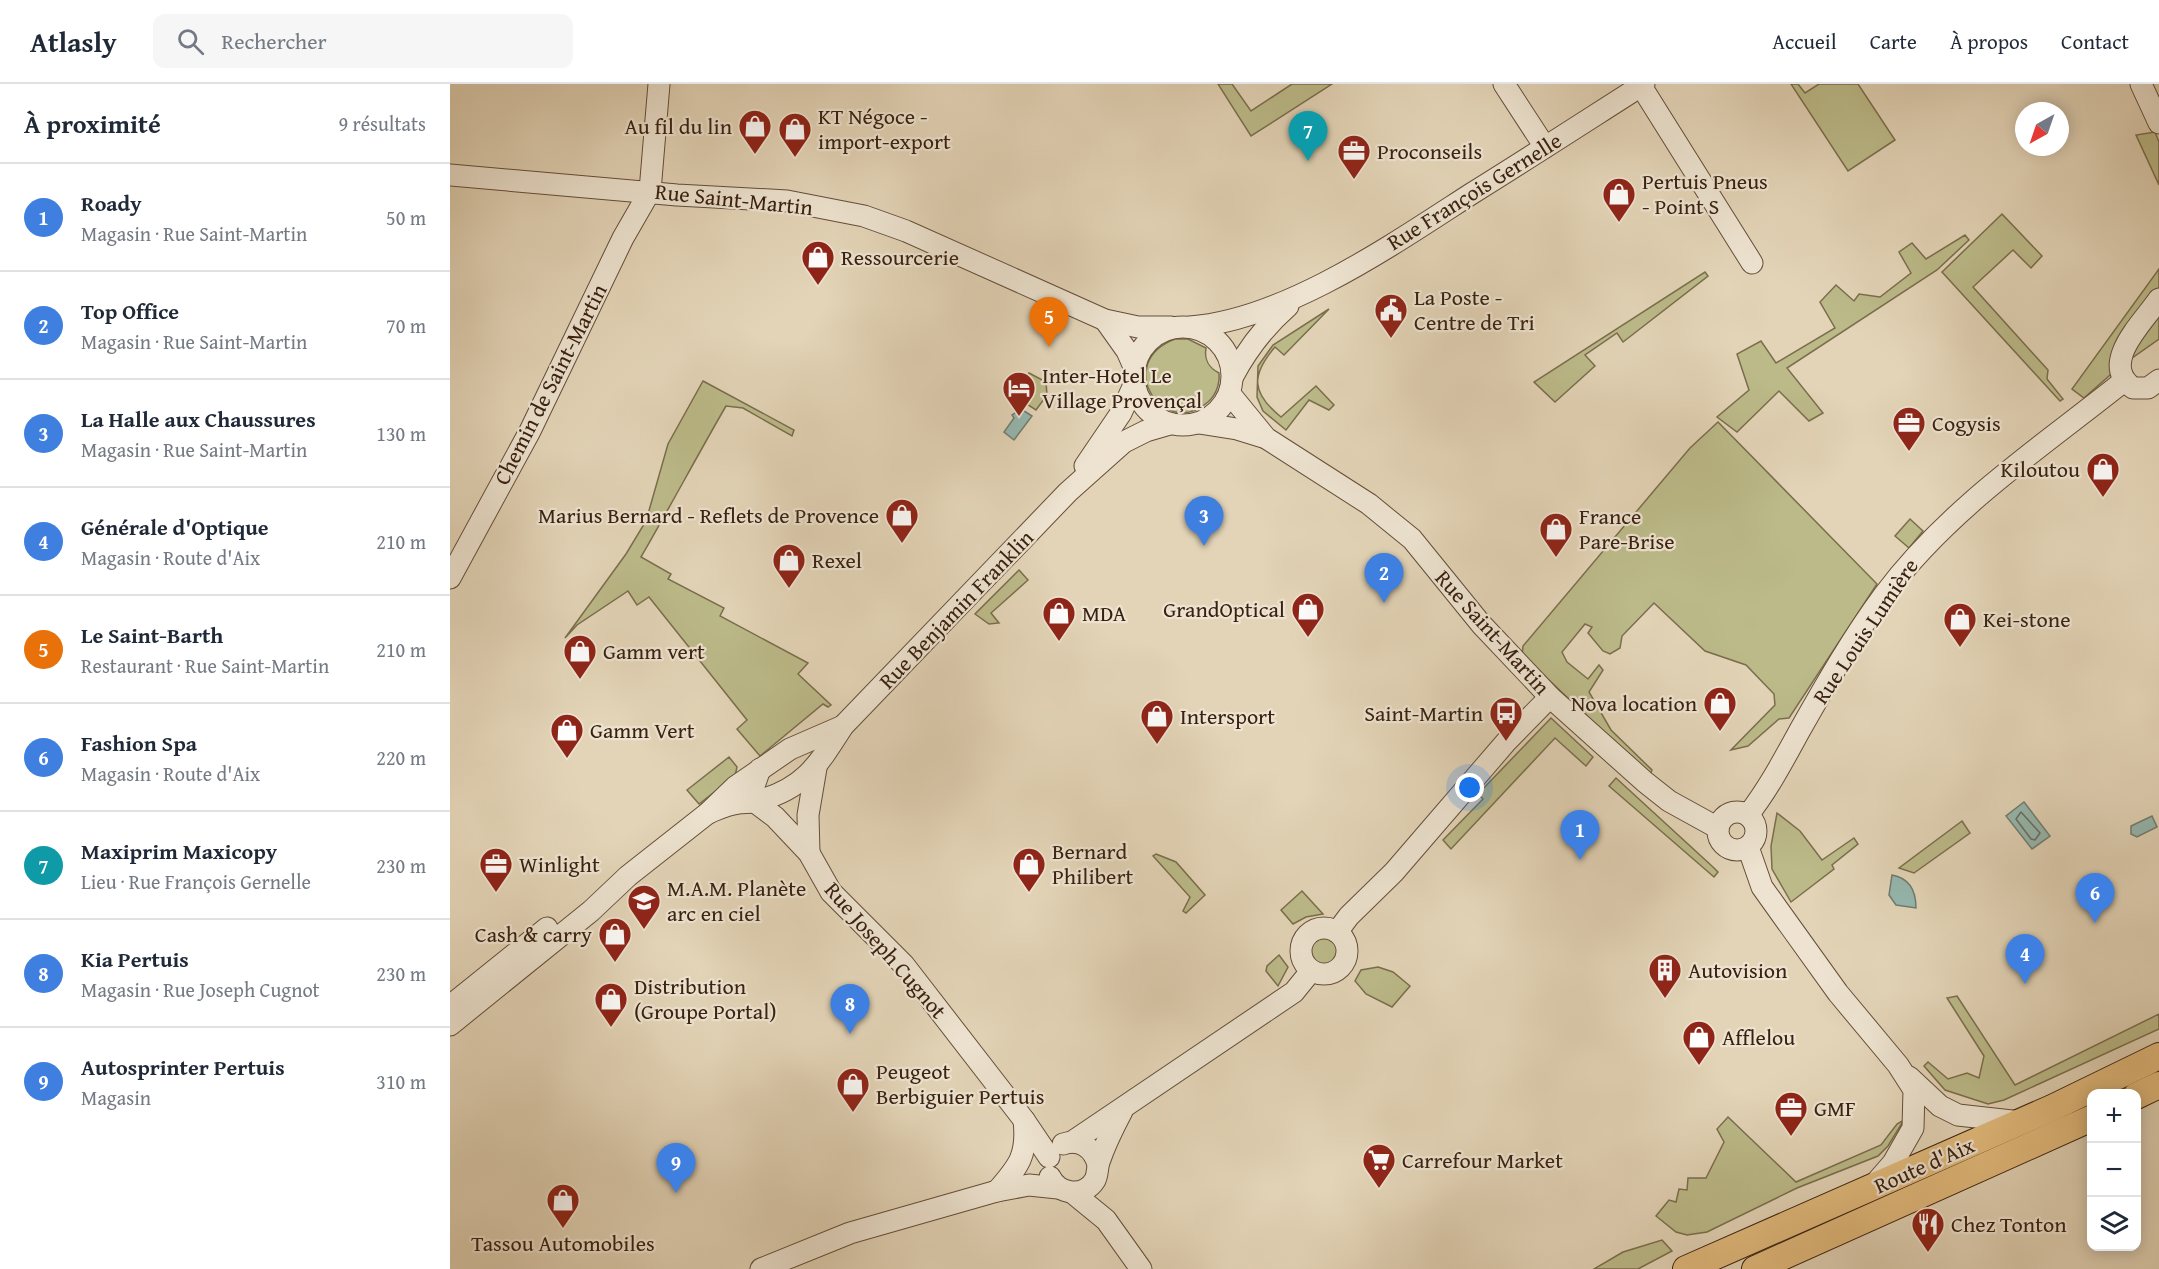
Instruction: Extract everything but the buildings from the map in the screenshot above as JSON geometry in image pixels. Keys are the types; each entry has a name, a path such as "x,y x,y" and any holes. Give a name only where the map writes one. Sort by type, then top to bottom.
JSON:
{"main road":[{"name":"Route d'Aix","path":"1686,1269 2021,1122 2159,1056"},
{"path":"2141,1094 2159,1085"},
{"name":"Route d'Aix","path":"1755,1269 2087,1120"}],"street":[{"path":"650,191 659,84"},
{"path":"1504,84 1545,147"},
{"path":"2141,84 2159,123"},
{"path":"1642,85 1752,263"},
{"name":"Rue François Gernelle","path":"1302,294 1423,225 1642,85"},
{"name":"Rue Saint-Martin","path":"450,175 677,195 787,201 864,216 906,231 1105,320 1138,327 1219,324 1302,294"},
{"name":"Chemin de Saint-Martin","path":"450,578 530,431 623,237 650,191"},
{"path":"1105,320 1127,351 1141,402 1153,416 1170,424 1184,426 1199,423 1217,412 1245,352 1265,326 1302,294"},
{"path":"2159,299 2119,357 2120,374 2124,381 2133,388 2148,388 2159,380"},
{"path":"1134,376 1141,349 1147,342 1154,335 1181,327 1207,332 1221,343 1230,358 1231,385"},
{"name":"Rue Benjamin Franklin","path":"1068,492 1122,413 1134,376"},
{"name":"Rue Louis Lumière","path":"1748,814 1764,794 1821,693 1883,596 1919,551 1977,495 2124,381"},
{"name":"Rue Saint-Martin","path":"1231,385 1266,438"},
{"name":"Rue Saint-Martin","path":"1199,423 1237,429 1266,438 1369,504 1412,539 1481,624 1550,697 1668,801 1718,828"},
{"name":"Rue Benjamin Franklin","path":"843,726 1068,492 1124,442 1146,431 1170,424"},
{"path":"1337,932 1348,916 1394,872 1506,742 1550,697"},
{"path":"450,1024 591,911 628,876 708,813 735,787 790,749 843,726"},
{"path":"708,813 726,806 755,802 786,792 800,783 816,768 843,726"},
{"path":"769,764 791,770 800,783"},
{"path":"755,802 754,786 769,764"},
{"name":"Rue Joseph Cugnot","path":"808,815 816,768"},
{"name":"Rue Joseph Cugnot","path":"800,783 808,815 810,853"},
{"name":"Rue Joseph Cugnot","path":"755,802 776,817 810,853 831,892 904,965 1028,1125 1057,1151"},
{"path":"1729,813 1748,814 1757,831 1753,843 1742,850 1729,849 1720,840 1718,828 1720,822 1729,813"},
{"path":"1748,847 1762,887 1838,993 1904,1073 1940,1106 1958,1115 2021,1122"},
{"path":"450,1006 574,907 628,876"},
{"path":"1319,928 1337,932 1347,946 1345,963 1330,974 1320,975 1311,971 1301,957 1304,939 1319,928"},
{"path":"997,1191 1030,1173 1057,1151 1122,1110 1294,992 1311,971"},
{"path":"1869,1190 1893,1163 1913,1128 1914,1090 1904,1073"},
{"path":"761,1269 850,1233 997,1191 1029,1185 1081,1191 1096,1173 1122,1110"},
{"path":"997,1191 1023,1157 1028,1125"},
{"path":"1106,1220 1092,1151 1080,1143 1057,1151 1047,1170 1051,1180 1106,1220 1141,1269"}],"shaded area":[{"path":"1218,84 1232,84 1251,111 1292,84 1332,84 1251,136"},
{"path":"1791,84 1798,84 1805,93 1819,84 1858,84 1895,140 1848,171"},
{"path":"2155,132 2159,142 2159,185 2136,135"},
{"path":"2002,214 2042,256 2031,268 2013,250 1973,287 2048,370 2047,379 2063,399 2060,401 1942,272"},
{"path":"1965,235 1969,240 1937,270 1787,368 1823,413 1809,421 1779,391 1737,432 1717,417 1749,390 1737,354 1761,341 1776,363 1835,328 1820,302 1836,285 1854,301 1859,294 1880,297 1911,273 1899,252 1912,243 1926,259"},
{"path":"2159,269 2159,339 2118,368 2084,398 2072,389"},
{"path":"1705,272 1708,276 1623,342 1617,333 1585,355 1595,366 1555,402 1534,382"},
{"path":"1329,309 1284,355 1275,347 1258,375 1258,384 1264,400 1281,417 1316,386 1334,405 1329,410 1309,400 1286,430 1263,411 1257,397 1258,366 1273,345"},
{"path":"1175,339 1188,339 1206,348 1208,363 1219,373 1218,385 1213,396 1208,402 1191,411 1175,412 1162,406 1151,394 1146,380 1147,364 1157,350"},
{"path":"1029,373 1046,382 1047,395 1036,410 1022,401 1020,383"},
{"path":"703,381 794,430 792,436 743,408 726,406 641,557 671,574 668,579 724,608 720,616 808,663 798,674 831,705 828,707 823,704 760,756 737,729 747,720 649,597 637,605 628,591 577,625 565,638 626,554 646,521 668,444"},
{"path":"1718,422 1877,584 1789,718 1779,719 1748,746 1731,750 1775,705 1774,694 1746,665 1705,651 1654,603 1622,636 1620,648 1610,654 1603,651 1588,633 1592,627 1585,624 1562,652 1567,662 1588,679 1599,665 1603,670 1589,692 1611,730 1652,770 1650,775 1522,655 1523,646 1690,448"},
{"path":"1910,519 1923,531 1909,548 1895,536"},
{"path":"1019,570 1028,580 991,613 999,623 989,624 975,614"},
{"path":"1551,718 1593,757 1586,766 1555,738 1451,849 1443,840 1483,799 1478,794"},
{"path":"729,757 737,767 735,776 699,804 687,790"},
{"path":"1616,778 1718,872 1714,877 1609,786"},
{"path":"1777,813 1800,831 1822,860 1854,838 1858,844 1832,865 1834,869 1791,902 1772,869 1771,846"},
{"path":"1962,821 1970,833 1914,873 1899,868"},
{"path":"1156,854 1176,862 1205,895 1186,913 1183,911 1190,897 1153,856"},
{"path":"1302,891 1323,914 1306,917 1293,924 1281,910"},
{"path":"1324,936 1334,940 1338,950 1334,960 1324,964 1314,960 1310,950 1314,940"},
{"path":"1279,955 1288,967 1278,986 1266,971 1267,966"},
{"path":"1378,967 1393,972 1410,986 1392,1007 1366,994 1355,981 1361,970"},
{"path":"1957,996 2015,1085 2159,1014 2159,1029 2004,1100 1988,1104 1945,1090 1924,1066 1928,1062 1948,1079 1967,1073 1979,1078 1984,1056 1947,998"},
{"path":"1728,1117 1796,1182 1881,1145 1897,1124 1904,1120 1888,1146 1878,1156 1797,1188 1707,1232 1687,1235 1676,1232 1656,1216 1669,1200 1676,1202 1679,1189 1687,1190 1688,1178 1706,1178 1724,1142 1717,1129"},
{"path":"1662,1240 1672,1251 1638,1269 1594,1269 1623,1252"}],"water":[{"path":"1021,409 1032,416 1014,440 1004,432 1014,418 1012,415"},
{"path":"2024,802 2050,836 2032,849 2006,816"},
{"path":"2152,816 2157,827 2137,837 2131,834 2131,826"},
{"path":"1892,875 1903,879 1910,886 1915,896 1916,908 1896,905 1889,895"}],"place":[{"name":"Au fil du lin","path":"755,155"},
{"name":"KT Négoce - import-export","path":"795,158"},
{"name":"Maxiprim Maxicopy","path":"1308,161"},
{"name":"Proconseils","path":"1354,180"},
{"name":"Pertuis Pneus - Point S","path":"1619,223"},
{"name":"Ressourcerie","path":"818,286"},
{"name":"La Poste - Centre de Tri","path":"1391,339"},
{"name":"Le Saint-Barth","path":"1049,347"},
{"name":"Inter-Hotel Le Village Provençal","path":"1019,417"},
{"name":"Cogysis","path":"1909,452"},
{"name":"Kiloutou","path":"2103,498"},
{"name":"Marius Bernard - Reflets de Provence","path":"902,544"},
{"name":"La Halle aux Chaussures","path":"1204,546"},
{"name":"France Pare-Brise","path":"1556,558"},
{"name":"Rexel","path":"789,589"},
{"name":"Top Office","path":"1384,603"},
{"name":"GrandOptical","path":"1308,638"},
{"name":"MDA","path":"1059,642"},
{"name":"Kei-stone","path":"1960,648"},
{"name":"Gamm vert","path":"580,680"},
{"name":"Nova location","path":"1720,732"},
{"name":"Saint-Martin","path":"1506,742"},
{"name":"Intersport","path":"1157,745"},
{"name":"Gamm Vert","path":"567,759"},
{"name":"Roady","path":"1580,860"},
{"name":"Winlight","path":"496,893"},
{"name":"Bernard Philibert","path":"1029,893"},
{"name":"Fashion Spa","path":"2095,923"},
{"name":"M.A.M. Planète arc en ciel","path":"644,930"},
{"name":"Cash & carry","path":"615,963"},
{"name":"Générale d'Optique","path":"2025,984"},
{"name":"Autovision","path":"1665,999"},
{"name":"Distribution (Groupe Portal)","path":"611,1028"},
{"name":"Kia Pertuis","path":"850,1034"},
{"name":"Afflelou","path":"1699,1066"},
{"name":"Peugeot Berbiguier Pertuis","path":"853,1113"},
{"name":"GMF","path":"1791,1137"},
{"name":"Carrefour Market","path":"1379,1189"},
{"name":"Autosprinter Pertuis","path":"676,1193"},
{"name":"Tassou Automobiles","path":"563,1229"},
{"name":"Chez Tonton","path":"1928,1253"}]}
